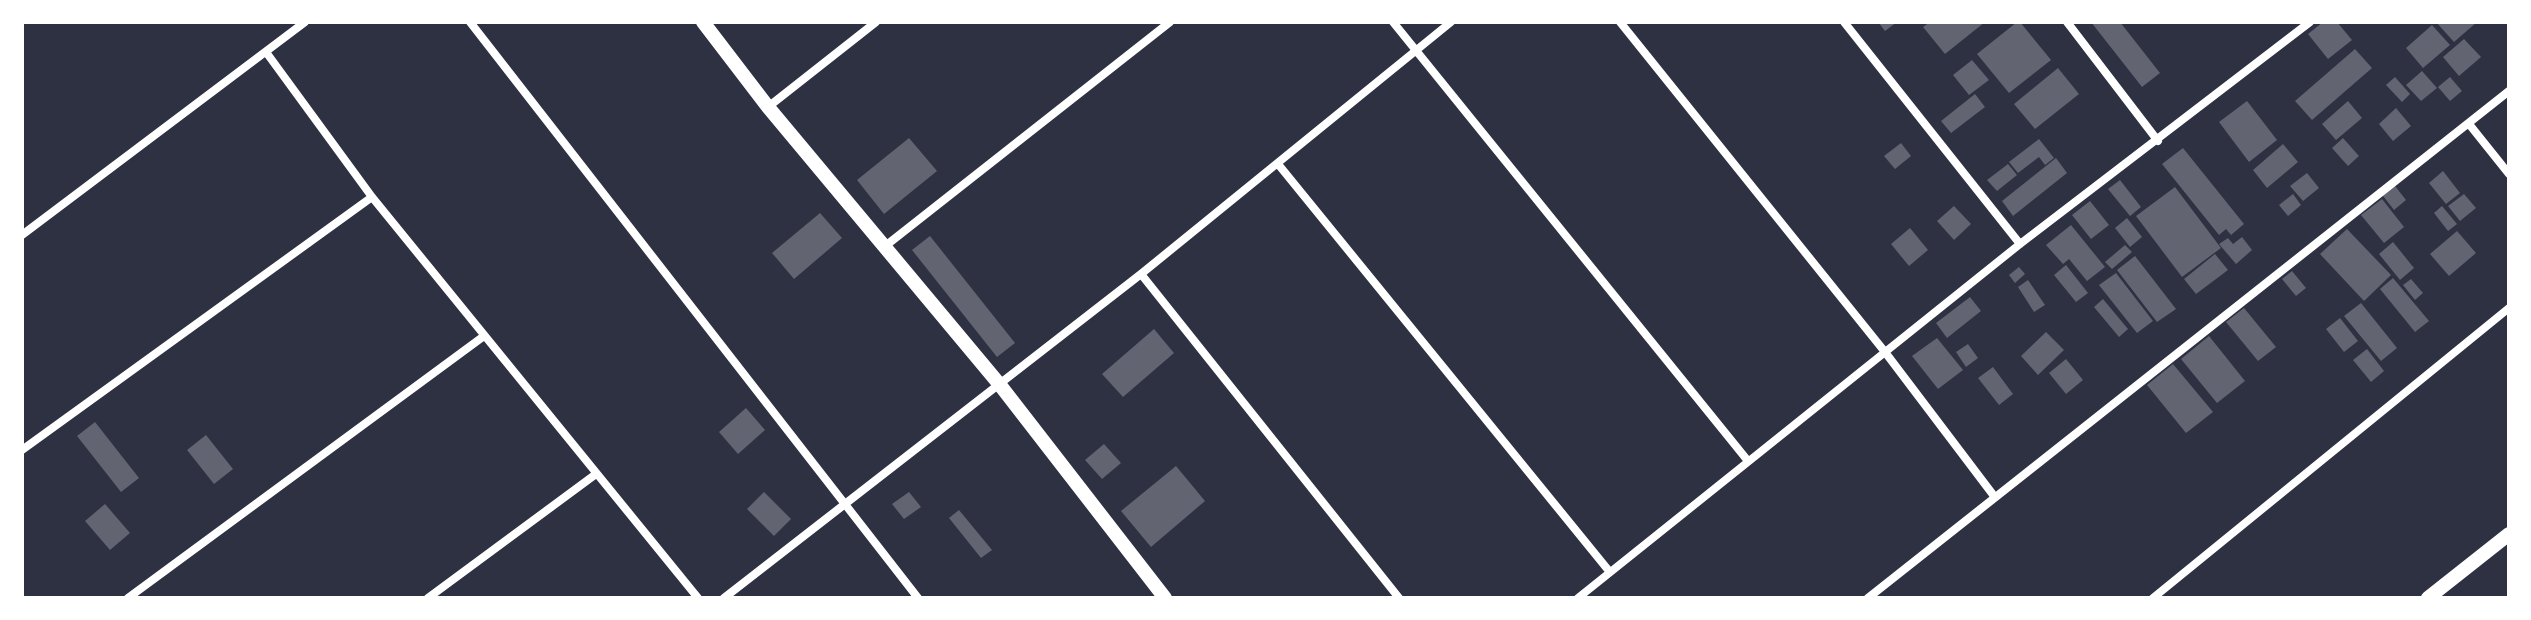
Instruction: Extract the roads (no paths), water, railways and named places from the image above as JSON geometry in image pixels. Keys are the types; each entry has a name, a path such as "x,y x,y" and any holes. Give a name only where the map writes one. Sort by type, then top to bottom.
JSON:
{"main road":[{"path":"703,22 768,107 1000,385 1165,598"},
{"path":"2428,598 2509,534"}],"street":[{"path":"22,235 305,22"},
{"path":"470,22 918,598"},
{"path":"768,107 876,22"},
{"path":"884,247 1170,22"},
{"path":"1393,22 1748,461"},
{"path":"724,598 1141,274 1451,22"},
{"path":"1620,22 1885,352 1994,496"},
{"path":"1844,22 2020,244"},
{"path":"2067,22 2158,141"},
{"path":"1578,598 2020,244 2158,141 2300,25 2310,22"},
{"path":"266,52 372,197 698,598"},
{"path":"1868,598 2509,91"},
{"path":"2469,124 2509,174"},
{"path":"1278,164 1609,571"},
{"path":"22,450 372,197"},
{"path":"1141,274 1399,598"},
{"path":"2153,598 2509,308"},
{"path":"128,598 484,336"},
{"path":"428,598 596,474"}]}
